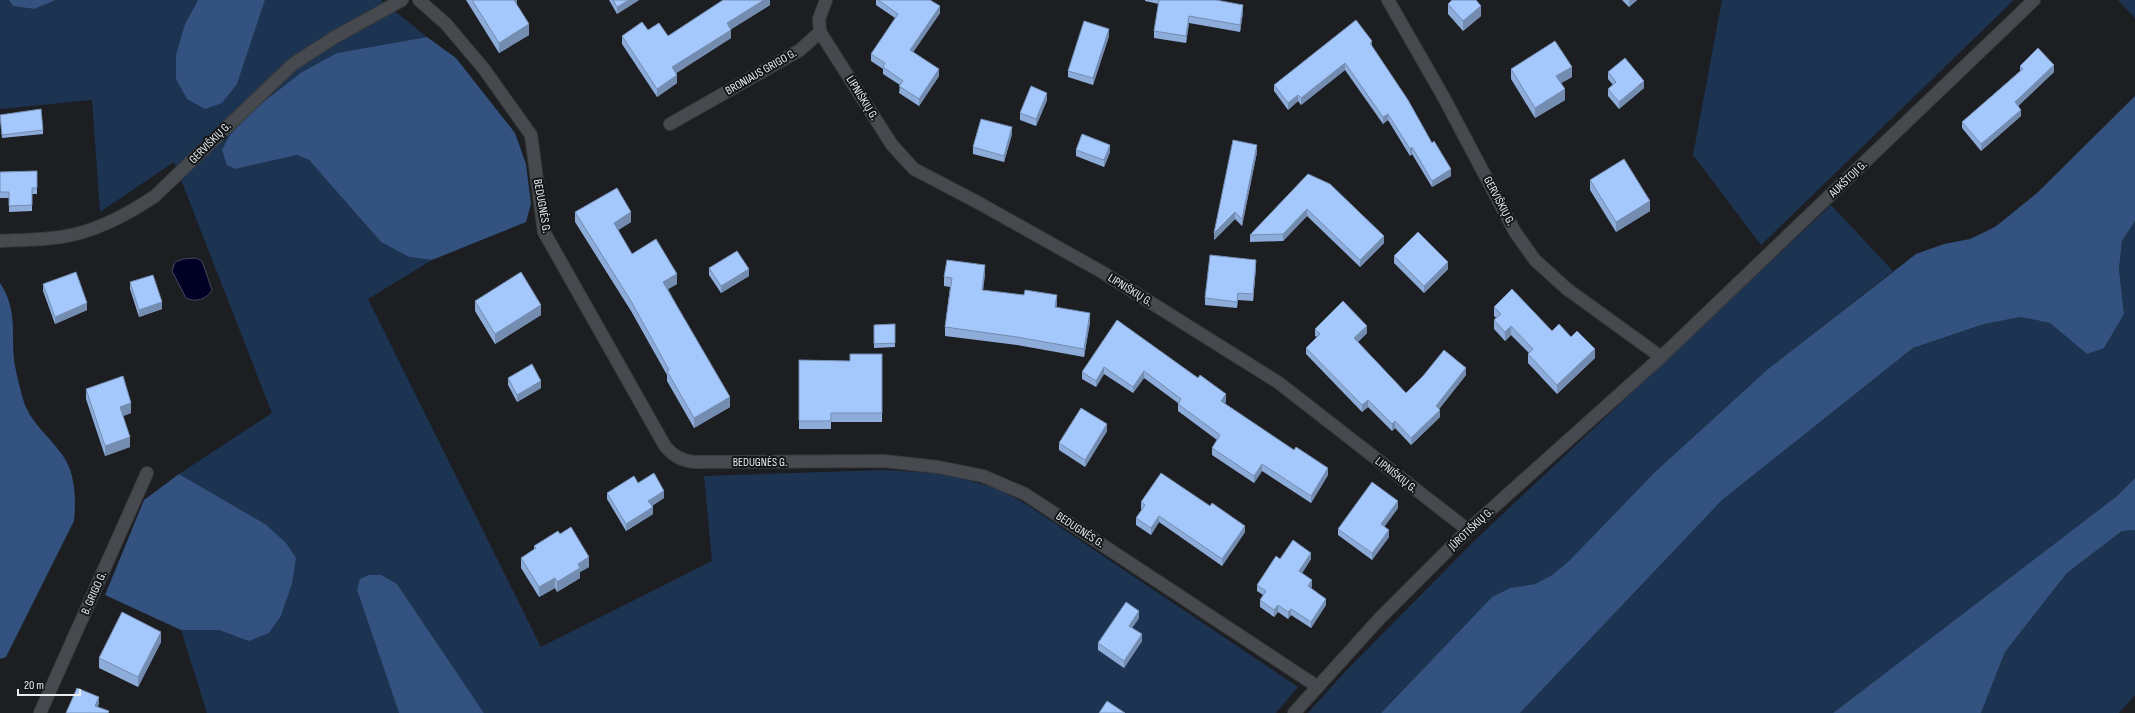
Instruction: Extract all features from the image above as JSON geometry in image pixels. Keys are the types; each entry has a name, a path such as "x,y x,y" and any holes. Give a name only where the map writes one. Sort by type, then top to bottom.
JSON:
{"street":[{"name":"GERVIŠKIŲ G.","path":"0,241 62,237 101,226 129,214 155,196 293,64 335,37 402,0"},
{"name":"BEDUGNĖS G.","path":"419,0 446,24 484,69 531,135 544,232 665,446 671,454 682,460 694,462 884,461 938,467 983,476 1025,494 1318,687"},
{"path":"820,32 819,19 826,0"},
{"name":"GERVIŠKIŲ G.","path":"1388,0 1443,96 1515,232 1535,260 1567,289 1662,357"},
{"name":"AUKŠTOJI G.","path":"1662,357 2034,0"},
{"name":"BRONIAUS GRIGO G.","path":"670,124 800,50 820,32"},
{"name":"LIPNIŠKIŲ G.","path":"820,32 892,145 914,170 977,202 1102,272 1278,383 1468,530"},
{"name":"JŪROTIŠKIŲ G.","path":"1294,713 1380,618 1468,530 1662,357"},
{"name":"B. GRIGO G.","path":"40,713 147,473"}],"shaded area":[{"path":"0,0 9,0 13,6 34,9 56,0 198,0 185,24 237,84 265,0 381,0 427,37 337,53 302,72 250,112 235,169 297,155 309,160 381,242 409,257 432,260 368,299 541,647 712,561 704,476 885,470 933,473 965,479 998,489 1026,504 1298,687 1276,713 484,713 397,584 357,590 399,713 207,713 181,630 219,630 233,635 269,633 281,616 292,584 265,524 179,474 272,413 174,162 100,212 92,100 0,109"},
{"path":"9,0 56,0 34,9 13,6"},
{"path":"198,0 265,0 237,84 222,103 205,109 187,99 176,79 176,55 185,24"},
{"path":"1722,0 2014,0 1761,245 1693,155"},
{"path":"2118,0 2135,0 2135,18"},
{"path":"427,37 456,58 515,133 526,164 531,204 526,222 432,260 409,257 381,242 309,160 297,155 235,169 227,165 222,150 230,135 250,112 302,72 337,53"},
{"path":"2135,96 2135,221 2122,241 2119,269 2124,314 2104,348 2087,354 2050,323 2021,317 1984,324 1913,348 1722,500 1520,713 1381,713 1492,597 1510,588 1535,584 1552,575 1569,561 1656,471 1768,369 1916,254 1944,244 1970,239 1995,227 2037,193"},
{"path":"1831,205 1893,271 1768,369 1656,471 1569,561 1552,575 1535,584 1510,588 1492,597 1381,713 1308,713 1343,674 1473,542"},
{"path":"2135,221 2135,478 2117,496 1833,713 1520,713 1722,500 1913,348 1984,324 2021,317 2050,323 2087,354 2124,314 2119,269 2122,241"},
{"path":"196,258 202,261 212,290 204,298 194,300 186,298 172,271 175,262 183,259"},
{"path":"0,283 10,304 12,314 15,366 23,399 34,421 66,460 74,486 75,504 74,521 6,657 0,659"},
{"path":"179,474 265,524 286,543 296,558 292,584 281,616 269,633 249,641 219,630 181,630 105,595 144,500"},
{"path":"2135,478 2135,530 2122,531 2067,573 2005,652 1981,713 1833,713 2117,496"},
{"path":"2135,530 2135,695 2119,713 1981,713 2005,652 2067,573 2122,531"},
{"path":"369,575 381,575 397,584 484,713 399,713 357,590 360,579"}],"building":[{"path":"472,0 514,0 529,24 499,43"},
{"path":"613,0 629,0 617,7"},
{"path":"723,0 764,0 727,23 731,30 672,67 677,75 657,89 622,36 642,22 648,30 659,23 668,36"},
{"path":"878,0 930,0 940,6 910,50 939,69 919,99 899,86 903,81 883,67 885,63 871,54 898,14"},
{"path":"1159,0 1216,0 1243,5 1240,25 1189,16 1186,36 1154,31"},
{"path":"1452,0 1476,0 1481,6 1463,21 1448,4"},
{"path":"1356,20 1372,41 1370,43 1408,100 1432,143 1434,141 1451,169 1432,181 1412,147 1410,149 1388,114 1383,117 1345,63 1301,98 1298,95 1288,103 1274,85"},
{"path":"1084,21 1109,29 1093,78 1068,71"},
{"path":"1555,41 1572,67 1556,76 1565,89 1535,108 1511,69"},
{"path":"2038,48 2054,65 2015,102 2021,110 1981,144 1962,122 2023,69 2020,66"},
{"path":"1625,58 1644,81 1619,102 1608,89 1616,82 1608,72"},
{"path":"1031,86 1047,93 1036,119 1020,113"},
{"path":"41,109 43,130 2,135 0,115"},
{"path":"981,119 1012,127 1004,156 973,147"},
{"path":"1082,134 1110,145 1104,160 1076,150"},
{"path":"1233,140 1257,145 1242,219 1235,212 1214,233"},
{"path":"1624,159 1650,201 1616,222 1590,180"},
{"path":"37,171 37,188 32,188 32,205 9,206 9,192 0,192 0,172"},
{"path":"1308,174 1330,184 1384,236 1360,260 1307,209 1283,234 1250,235"},
{"path":"617,188 631,212 614,223 632,254 656,239 677,274 663,282 730,397 694,418 667,371 669,370 631,301 575,212"},
{"path":"1418,232 1448,262 1424,286 1394,256"},
{"path":"737,251 749,269 721,286 709,268"},
{"path":"1210,255 1256,260 1253,294 1238,293 1237,302 1205,298"},
{"path":"947,260 985,265 982,290 1024,295 1025,290 1057,295 1055,307 1090,313 1084,349 1017,337 945,327 952,278 944,277"},
{"path":"76,272 87,303 55,317 43,284"},
{"path":"521,272 541,305 495,334 475,301"},
{"path":"153,275 162,302 139,310 130,282"},
{"path":"1512,289 1552,331 1559,324 1571,337 1577,331 1595,349 1557,385 1528,354 1533,349 1511,326 1505,332 1494,320 1501,314 1494,307"},
{"path":"1343,301 1367,326 1354,338 1406,393 1423,376 1444,350 1466,368 1436,406 1440,410 1411,438 1395,421 1392,424 1368,400 1362,405 1306,348 1320,334 1315,329"},
{"path":"1117,320 1198,378 1200,375 1226,394 1221,401 1294,450 1296,447 1328,468 1311,496 1262,464 1254,476 1212,448 1220,435 1178,404 1181,399 1144,371 1133,387 1104,367 1096,381 1082,372"},
{"path":"895,324 895,343 874,344 874,325"},
{"path":"850,354 882,354 882,413 831,413 831,421 799,421 799,360 850,361"},
{"path":"532,364 541,381 517,395 508,378"},
{"path":"123,376 131,403 120,407 130,437 105,446 86,389"},
{"path":"1081,408 1107,424 1085,460 1059,443"},
{"path":"654,473 664,491 648,501 653,507 626,524 607,493 634,476 638,483"},
{"path":"1161,473 1210,506 1212,503 1245,526 1222,559 1159,516 1151,528 1136,518 1145,505 1141,502"},
{"path":"1372,482 1398,501 1381,524 1389,530 1372,553 1338,529"},
{"path":"571,527 589,557 578,564 580,568 557,582 555,578 539,587 521,558 536,548 534,546 558,531 560,534"},
{"path":"1293,540 1311,553 1299,571 1312,580 1308,586 1326,599 1311,622 1291,609 1288,612 1278,605 1274,610 1260,600 1266,591 1257,585 1276,556 1280,559"},
{"path":"1126,602 1139,611 1129,626 1142,634 1124,661 1098,643"},
{"path":"122,612 161,632 138,677 99,658"},
{"path":"77,688 99,697 95,706 109,711 108,713 66,713"},
{"path":"1107,701 1125,713 1099,713"}]}
